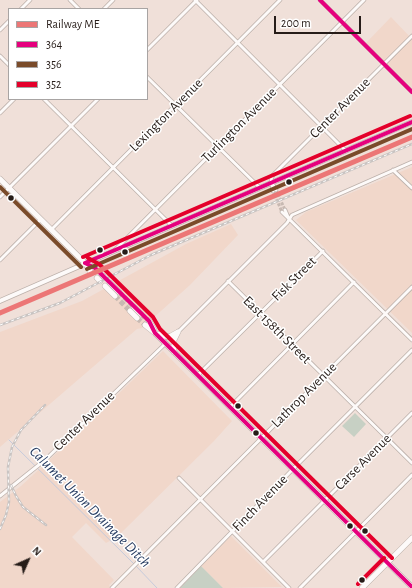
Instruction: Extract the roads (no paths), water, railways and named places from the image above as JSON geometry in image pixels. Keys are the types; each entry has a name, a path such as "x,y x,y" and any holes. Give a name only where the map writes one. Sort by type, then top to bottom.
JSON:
{"main road":[{"path":"0,179 85,263 90,271"},
{"path":"85,263 95,268"},
{"path":"108,285 117,294"},
{"path":"132,309 139,316"},
{"path":"147,323 174,352 412,587"},
{"path":"155,333 169,337 178,332"},
{"path":"174,352 174,340 178,332"},
{"path":"362,588 412,538"}],"street":[{"path":"22,8 30,0"},
{"path":"70,0 79,8"},
{"path":"105,8 113,0"},
{"path":"148,49 196,0 237,43 346,151"},
{"name":"Lexington Avenue","path":"51,230 280,0"},
{"path":"320,0 412,92"},
{"name":"Turlington Avenue","path":"114,251 364,0"},
{"path":"0,30 8,22"},
{"name":"Center Avenue","path":"272,183 271,179 273,175 412,36"},
{"path":"0,56 8,63"},
{"path":"148,78 260,188"},
{"path":"0,113 13,100"},
{"path":"45,100 172,226"},
{"path":"0,197 97,100"},
{"path":"0,301 411,122"},
{"path":"178,332 287,223 292,215 412,162"},
{"path":"393,170 412,188"},
{"path":"272,183 275,190"},
{"path":"283,211 412,340"},
{"path":"0,260 41,219"},
{"name":"Fisk Street","path":"198,375 322,251"},
{"name":"East 158th Street","path":"228,282 412,462"},
{"path":"230,407 354,282"},
{"name":"Lathrop Avenue","path":"112,588 412,287"},
{"name":"Center Avenue","path":"0,496 34,470 166,343"},
{"name":"Finch Avenue","path":"177,588 292,469 412,350"},
{"name":"Carse Avenue","path":"263,562 412,413"},
{"path":"300,588 412,476"},
{"path":"179,478 289,588"}],"waterway":[{"name":"Calumet Union Drainage Ditch","path":"9,440 134,564"},
{"name":"Calumet Union Drainage Ditch","path":"136,566 157,588"}],"tunnel":[{"path":"276,190 285,210"},
{"path":"273,191 282,212"},
{"path":"95,268 103,276"},
{"path":"90,271 97,278"},
{"path":"119,292 134,307"},
{"path":"115,296 130,311"},
{"path":"141,314 149,321"},
{"path":"137,318 145,325"}],"railway":[{"path":"0,325 60,303 151,255 412,144"},
{"path":"0,529 6,515 9,502 8,467 12,447 21,430 45,405"},
{"path":"11,485 23,507 46,525"}],"rail line":[{"name":"ME","path":"0,313 412,137"}]}
